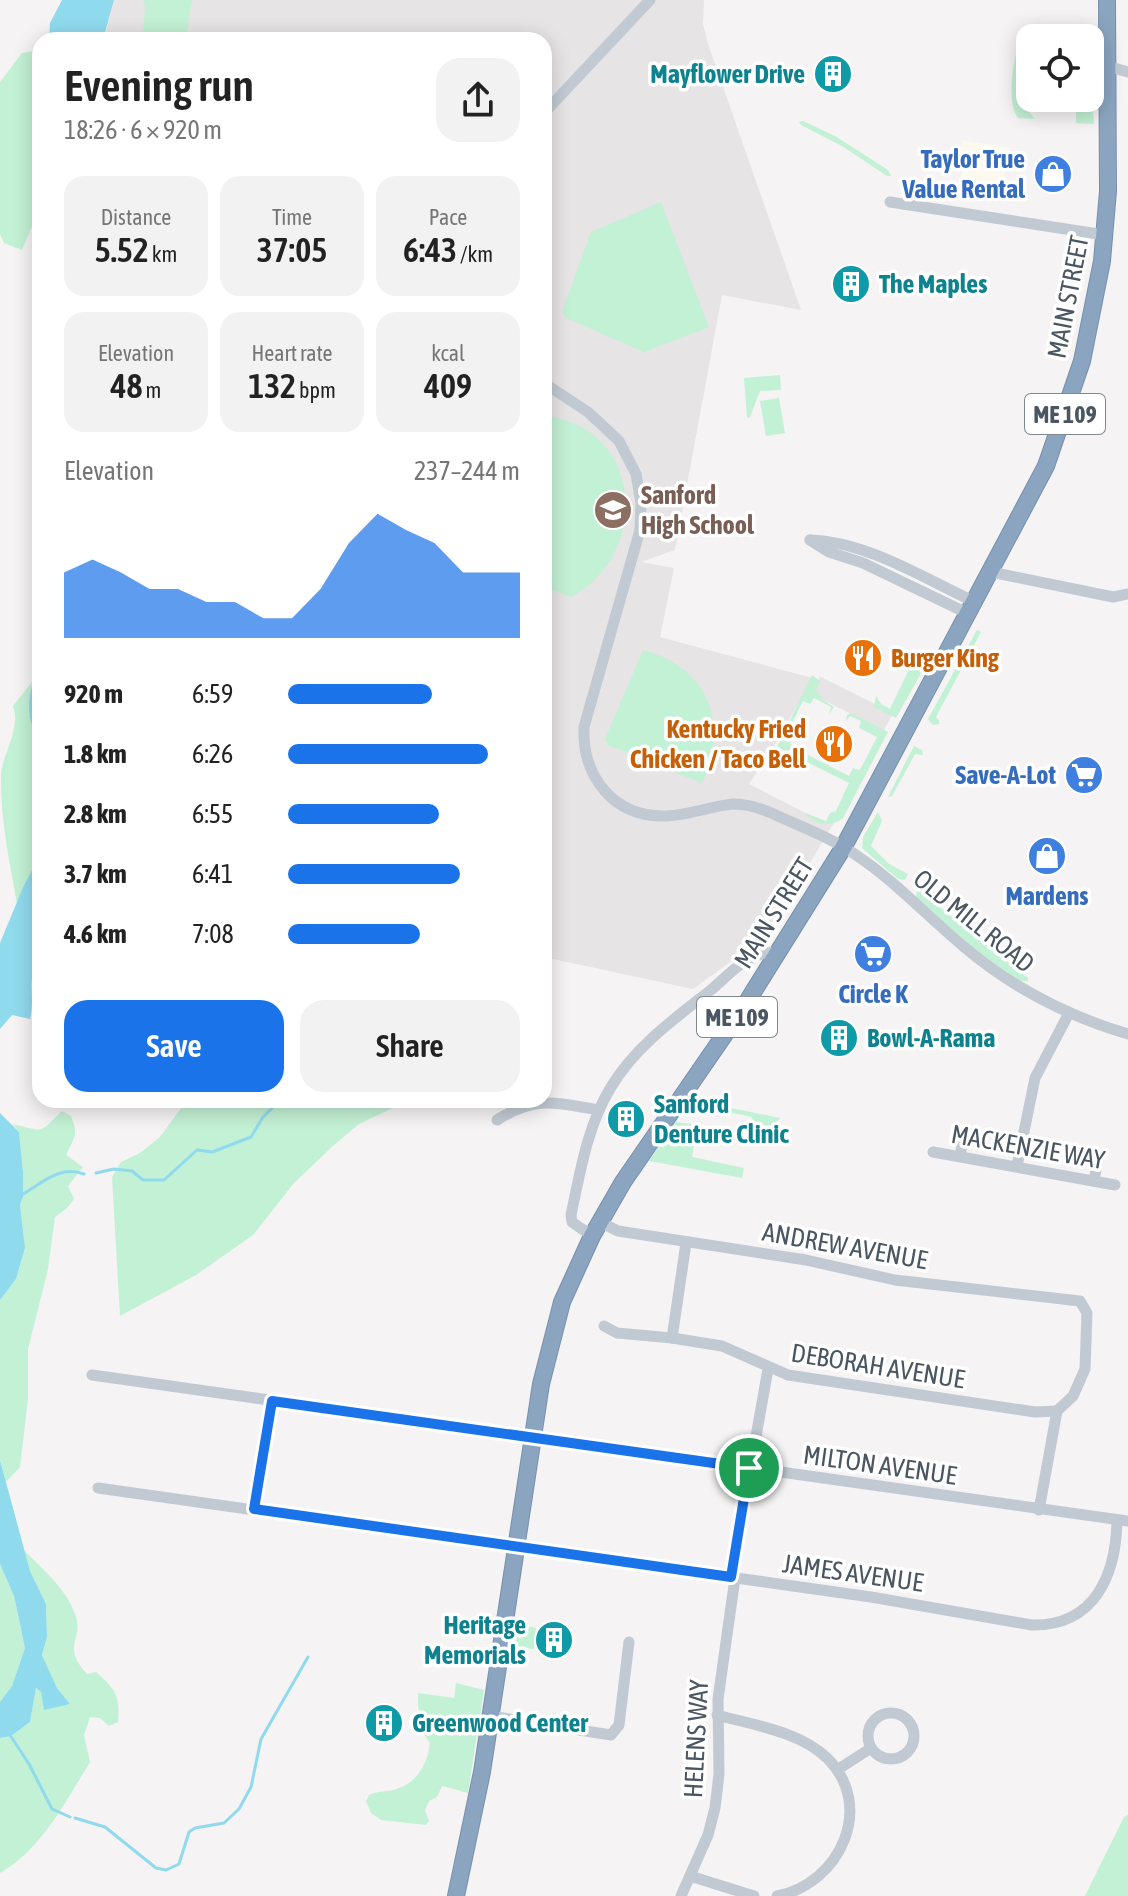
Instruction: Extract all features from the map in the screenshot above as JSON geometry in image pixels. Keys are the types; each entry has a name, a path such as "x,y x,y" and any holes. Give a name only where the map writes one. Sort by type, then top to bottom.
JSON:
{"highway":[{"name":"MAIN STREET","path":"1104,24 1107,0"},
{"name":"MAIN STREET","path":"456,1896 482,1772 532,1438 555,1324 575,1270 623,1182 778,953 843,848 1036,488 1070,401 1090,329 1105,235 1108,179 1103,112"}],"street":[{"path":"552,104 650,0"},
{"path":"1104,66 1128,72"},
{"path":"890,202 1105,235"},
{"name":"OLD MILL ROAD","path":"552,388 588,412 619,441 632,465 640,492 640,530 584,727 586,760 610,798 637,813 669,816 734,804 777,815 843,848 904,893 993,970 1069,1013 1128,1034"},
{"path":"810,540 833,540 869,552 972,608 829,552 810,540"},
{"path":"991,572 1113,597 1128,594"},
{"path":"596,1229 572,1222 571,1215 599,1110 611,1086 656,1035 749,959 767,952 778,953"},
{"path":"1017,1166 1035,1078 1069,1013"},
{"path":"552,1104 599,1110"},
{"path":"497,1120 516,1108"},
{"path":"960,1156 964,1134"},
{"name":"MACKENZIE WAY","path":"933,1152 1115,1185"},
{"path":"1094,1181 1098,1159"},
{"name":"ANDREW AVENUE","path":"596,1229 806,1260 895,1280 1072,1298 1084,1304 1088,1321 1085,1369 1073,1396 1057,1411"},
{"path":"672,1338 686,1243"},
{"name":"DEBORAH AVENUE","path":"604,1326 617,1333 722,1346 768,1369 788,1375 1043,1413 1057,1411"},
{"name":"HELENS WAY","path":"681,1896 711,1828 715,1808 719,1774 717,1715 733,1578 768,1369"},
{"name":"MILTON AVENUE","path":"92,1375 1122,1521"},
{"path":"254,1509 272,1401"},
{"path":"1039,1510 1057,1411"},
{"name":"JAMES AVENUE","path":"98,1488 1044,1625 1077,1613 1099,1591 1113,1565 1122,1521"},
{"path":"490,1716 611,1735 619,1725 629,1642"},
{"path":"896,1713 911,1724 914,1734 912,1744 900,1757 887,1759 871,1748 868,1729 880,1715 896,1713"},
{"path":"717,1715 804,1742 826,1757 837,1770 845,1789 849,1808 846,1833 830,1867 813,1882 777,1896"},
{"path":"837,1770 871,1748"},
{"path":"690,1876 754,1896"}],"shaded area":[{"name":"Sanford High School","path":"114,0 704,0 703,24 708,44 801,310 722,295 675,550 641,562 674,568 660,637 820,680 819,676 893,713 884,730 805,691 749,784 825,823 835,821 766,936 693,989 552,959 552,32 106,32"},
{"path":"962,140 1010,148 1000,197 961,189"}],"green space":[{"path":"143,0 192,0 187,32 143,32"},
{"path":"32,51 32,226 22,250 4,243 0,234 0,82 22,53"},
{"path":"1016,56 1016,112 1029,112 1035,119 1018,118 1015,112 1012,84"},
{"path":"1076,112 1093,112 1094,124 1076,123"},
{"path":"799,122 835,136 888,170 891,176 801,125"},
{"path":"661,202 709,327 644,352 566,318 562,312 591,232"},
{"path":"780,375 781,390 760,391 747,418 744,378"},
{"path":"779,398 785,433 766,436 760,401"},
{"path":"552,418 577,425 601,442 617,465 625,493 624,522 615,551 597,577 571,597 552,590"},
{"path":"977,630 981,632 936,717 939,724 933,725 928,719"},
{"path":"643,650 665,658 684,670 698,684 707,700 713,719 714,739 702,783 608,745 605,739"},
{"path":"912,663 924,668 896,718 874,707 876,696 881,704 890,709"},
{"path":"812,675 820,681 816,690 823,700 834,707 829,714 831,707 814,698 810,704 803,701 791,725 797,728 790,744 798,744 806,754 849,776 853,768 860,770 877,737 859,728 861,721 850,716 846,721 847,715 851,713 888,732 843,818 828,824 813,820 805,813 826,821 830,813 836,811 849,783 777,747"},
{"path":"32,682 32,872 17,903 1,789 1,773 14,731 13,706"},
{"path":"914,746 922,750 923,755 915,754 892,796 888,797"},
{"path":"878,812 882,821 871,846 889,864 908,874 905,880 898,879 862,848 863,837"},
{"path":"917,889 1028,981 1020,981 983,956 919,901"},
{"path":"691,1100 780,1118 765,1140 751,1124 752,1117 714,1109 712,1116 690,1112 686,1106"},
{"path":"181,1108 393,1108 359,1124 334,1145 294,1183 253,1235 196,1275 120,1316 112,1177 121,1162 140,1153 160,1137"},
{"path":"62,1111 71,1116 75,1128 66,1155 83,1167 68,1186 74,1199 55,1217 48,1269 28,1349 28,1399 20,1467 6,1482 0,1460 0,1300 16,1279 25,1248 20,1204 23,1172 19,1132 13,1124 41,1129"},
{"path":"676,1122 700,1125 705,1130 697,1130 692,1157 744,1168 742,1178 649,1161"},
{"path":"23,1549 53,1579 71,1605 77,1623 75,1656 87,1674 96,1672 112,1689 117,1699 118,1722 109,1726 100,1718 90,1717 84,1735 90,1762 40,1838 0,1873 0,1738 11,1736 30,1722 36,1688 57,1706 70,1704 57,1688 42,1655 47,1637 46,1604"},
{"path":"0,1564 14,1596 25,1648 12,1686 0,1702"},
{"path":"516,1623 536,1628 534,1649 513,1647"},
{"path":"456,1683 484,1690 468,1793 442,1786 425,1810 429,1821 426,1825 381,1820 371,1813 366,1801 369,1795 408,1784 427,1758 430,1743 421,1725 418,1693 454,1698"},
{"path":"1128,1815 1128,1896 1085,1896 1124,1817"}],"water":[{"path":"62,0 114,0 105,32 49,32 50,23"},
{"path":"32,688 32,725 29,712"},
{"path":"32,870 32,1010 30,1019 12,1015 0,1029 0,943"},
{"path":"0,1113 19,1132 23,1172 20,1204 25,1248 16,1279 0,1300"},
{"path":"0,1460 30,1571 46,1604 47,1637 42,1655 57,1688 70,1704 44,1710 41,1692 36,1688 30,1722 11,1736 0,1738 0,1702 12,1686 25,1648 14,1596 0,1564"}],"waterway":[{"path":"96,1173 114,1169 132,1171 143,1180 164,1180 197,1150 212,1152 251,1137 272,1108"},
{"path":"23,1194 59,1173 84,1174"},
{"path":"75,1818 105,1827 156,1868 166,1870 179,1864 189,1832 224,1823 239,1809 251,1787 261,1739 308,1657"},
{"path":"10,1735 52,1809 70,1817"}],"place":[{"name":"Mayflower Drive","path":"833,74"},
{"name":"Taylor True Value Rental","path":"1053,174"},
{"name":"The Maples","path":"851,284"},
{"name":"Sanford High School","path":"613,510"},
{"name":"Burger King","path":"863,658"},
{"name":"Kentucky Fried Chicken / Taco Bell","path":"834,744"},
{"name":"Save-A-Lot","path":"1084,775"},
{"name":"Mardens","path":"1047,856"},
{"name":"Circle K","path":"873,954"},
{"name":"Bowl-A-Rama","path":"839,1038"},
{"name":"Sanford Denture Clinic","path":"626,1119"},
{"name":"Heritage Memorials","path":"554,1640"},
{"name":"Greenwood Center","path":"384,1723"}],"route":[{"path":"272,1401 749,1468 731,1577 254,1509 272,1401"}]}
